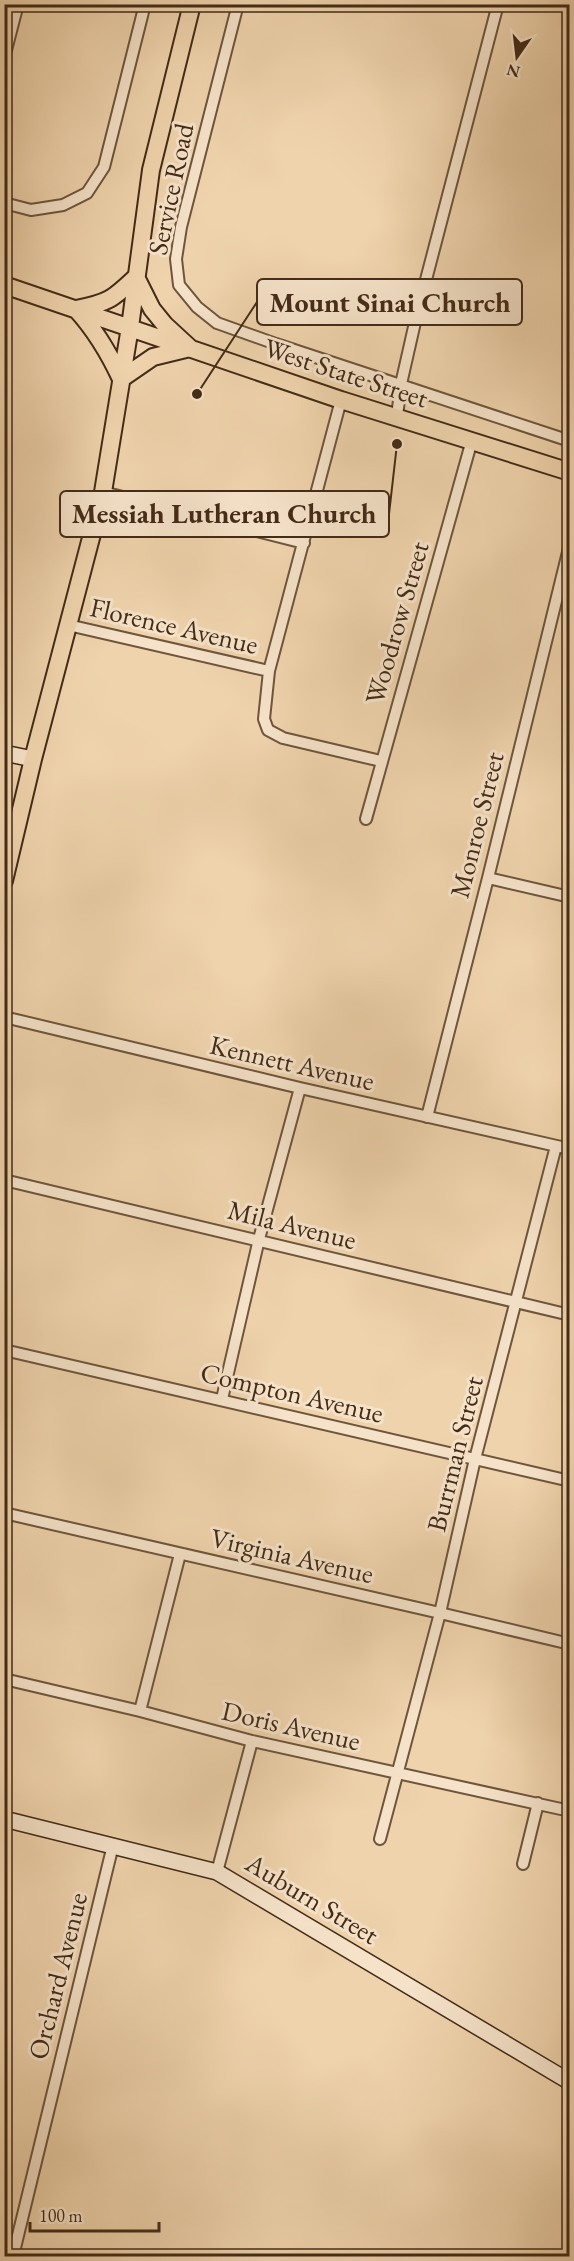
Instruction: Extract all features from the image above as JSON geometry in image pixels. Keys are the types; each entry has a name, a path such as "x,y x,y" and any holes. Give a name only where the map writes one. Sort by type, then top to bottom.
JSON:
{"main road":[{"path":"4,881 33,759 103,492 130,327 151,170 192,4"},
{"path":"121,379 108,350 76,309 101,304 116,296 136,277"},
{"path":"136,277 152,309 165,325 190,348"},
{"name":"West State Street","path":"4,285 341,400 570,472"},
{"path":"121,379 153,357 190,348"},
{"path":"4,753 33,759"},
{"name":"Auburn Street","path":"4,1819 218,1872 570,2082"}],"street":[{"path":"4,58 18,4"},
{"path":"4,203 31,210 63,205 87,193 104,168 145,4"},
{"name":"Service Road","path":"238,4 182,227 176,259 179,285 197,307 217,322 276,344 570,441"},
{"path":"397,416 401,384 419,307 498,4"},
{"path":"341,400 269,671 264,718 268,730 283,738 381,760"},
{"name":"Woodrow Street","path":"366,819 472,440"},
{"path":"103,492 303,543"},
{"name":"Monroe Street","path":"426,1117 488,878 570,544"},
{"name":"Florence Avenue","path":"68,625 269,671"},
{"path":"488,878 570,897"},
{"name":"Kennett Avenue","path":"4,1017 300,1088 570,1149"},
{"path":"222,1399 259,1239 300,1088"},
{"name":"Burrman Street","path":"380,1839 440,1612 475,1459 556,1146"},
{"name":"Mila Avenue","path":"4,1180 570,1315"},
{"name":"Compton Avenue","path":"4,1350 570,1480"},
{"name":"Virginia Avenue","path":"4,1513 440,1612 570,1644"},
{"path":"140,1711 180,1554"},
{"name":"Doris Avenue","path":"4,1679 140,1711 252,1742 570,1810"},
{"path":"218,1872 252,1742"},
{"path":"523,1864 538,1803"},
{"name":"Orchard Avenue","path":"13,2256 113,1845"}],"place":[{"name":"Mount Sinai Church","path":"197,394"},
{"name":"Messiah Lutheran Church","path":"397,444"}]}
